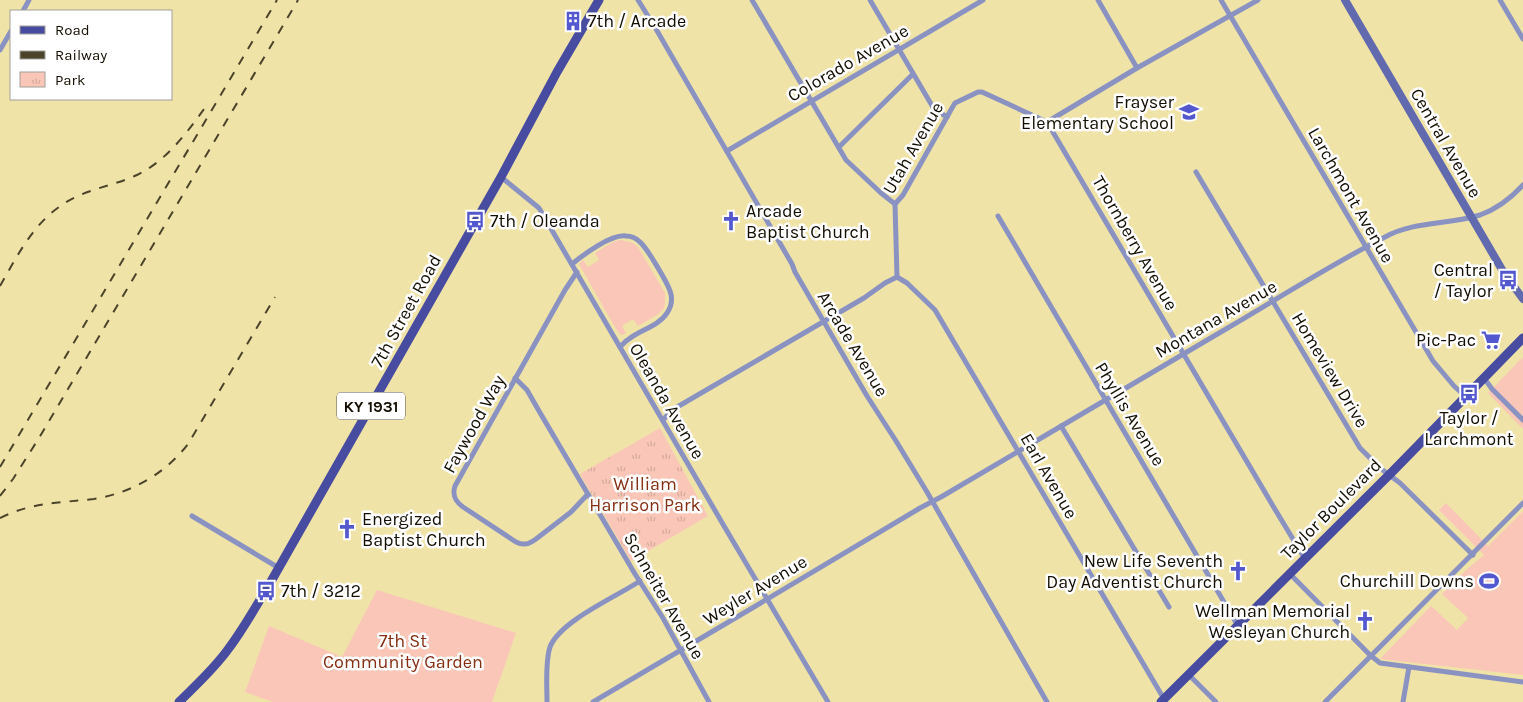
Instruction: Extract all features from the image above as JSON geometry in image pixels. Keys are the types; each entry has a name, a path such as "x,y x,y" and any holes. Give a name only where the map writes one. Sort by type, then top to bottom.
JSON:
{"main road":[{"name":"7th Street Road","path":"179,702 229,648 248,620 501,177 557,72 599,0"},
{"name":"Taylor Boulevard","path":"1163,701 1523,338"}],"street":[{"name":"Arcade Avenue","path":"638,0 727,150 823,322 932,502 1047,702"},
{"path":"752,0 846,160 881,194 895,204"},
{"path":"870,0 934,109 946,117"},
{"path":"1098,0 1137,68"},
{"name":"Larchmont Avenue","path":"1222,0 1432,361 1466,397"},
{"path":"1048,122 1137,68 1258,0"},
{"name":"Central Avenue","path":"1345,0 1508,280 1523,299"},
{"path":"1500,0 1523,39"},
{"name":"Colorado Avenue","path":"727,150 979,1"},
{"path":"0,50 10,33"},
{"path":"839,147 913,74"},
{"name":"Utah Avenue","path":"897,277 895,204 903,195 955,103 978,92 1048,122"},
{"name":"Thornberry Avenue","path":"1048,122 1305,559"},
{"name":"Homeview Drive","path":"1196,172 1274,300 1360,448 1426,508 1473,555"},
{"name":"Oleanda Avenue","path":"501,177 539,208 828,702"},
{"name":"Montana Avenue","path":"932,502 1393,232 1408,227 1472,217 1494,208 1508,199 1523,185"},
{"name":"Phyllis Avenue","path":"998,216 1238,626"},
{"path":"572,264 615,237 628,236 635,238 642,244 668,287 672,298 670,308 664,318 620,346"},
{"name":"Faywood Way","path":"577,272 515,378 454,490 455,499 458,503 472,514 516,542 524,545 536,540 571,512 588,494"},
{"path":"663,420 672,410 897,277"},
{"name":"Earl Avenue","path":"897,277 907,283 935,310 1163,701"},
{"name":"Schneiter Avenue","path":"515,378 527,390 663,618 709,702"},
{"path":"1484,378 1492,390 1523,420"},
{"path":"1061,426 1169,607"},
{"name":"Weyler Avenue","path":"593,702 932,502"},
{"path":"1325,702 1523,503"},
{"path":"192,516 279,568"},
{"path":"1290,574 1380,663 1523,682"},
{"path":"547,702 548,653 555,638 572,622 640,581"},
{"path":"1403,702 1409,667"},
{"path":"1189,676 1216,702"}],"green space":[{"path":"621,240 633,243 638,247 665,293 664,308 657,315 638,326 633,319 622,326 626,333 622,335 613,324 579,264 583,260 588,267 599,260 595,253 613,242"},
{"path":"1523,357 1523,429 1488,393"},
{"name":"William Harrison Park","path":"660,428 708,516 631,561 580,474"},
{"name":"Churchill Downs","path":"1446,503 1488,546 1523,511 1523,675 1380,659 1431,606 1457,630 1468,618 1442,594 1484,555 1439,510"},
{"name":"7th St Community Garden","path":"377,590 516,633 492,702 273,702 245,692 269,626 342,657"}],"railway":[{"path":"0,467 277,0"},
{"path":"0,496 39,438 298,0"},
{"path":"0,286 25,243 49,215 78,196 127,179 148,169 168,153 209,102"},
{"path":"0,518 35,506 108,496 134,487 158,473 179,455 188,444 275,297"}],"place":[{"name":"7th / Arcade","path":"573,21"},
{"name":"Frayser Elementary School","path":"1189,112"},
{"name":"7th / Oleanda","path":"475,221"},
{"name":"Arcade Baptist Church","path":"731,221"},
{"name":"Central / Taylor","path":"1508,280"},
{"name":"Pic-Pac","path":"1491,340"},
{"name":"Taylor / Larchmont","path":"1469,394"},
{"name":"Energized Baptist Church","path":"347,529"},
{"name":"New Life Seventh Day Adventist Church","path":"1238,571"},
{"name":"Churchill Downs","path":"1489,581"},
{"name":"7th / 3212","path":"266,591"},
{"name":"Wellman Memorial Wesleyan Church","path":"1365,621"}]}
